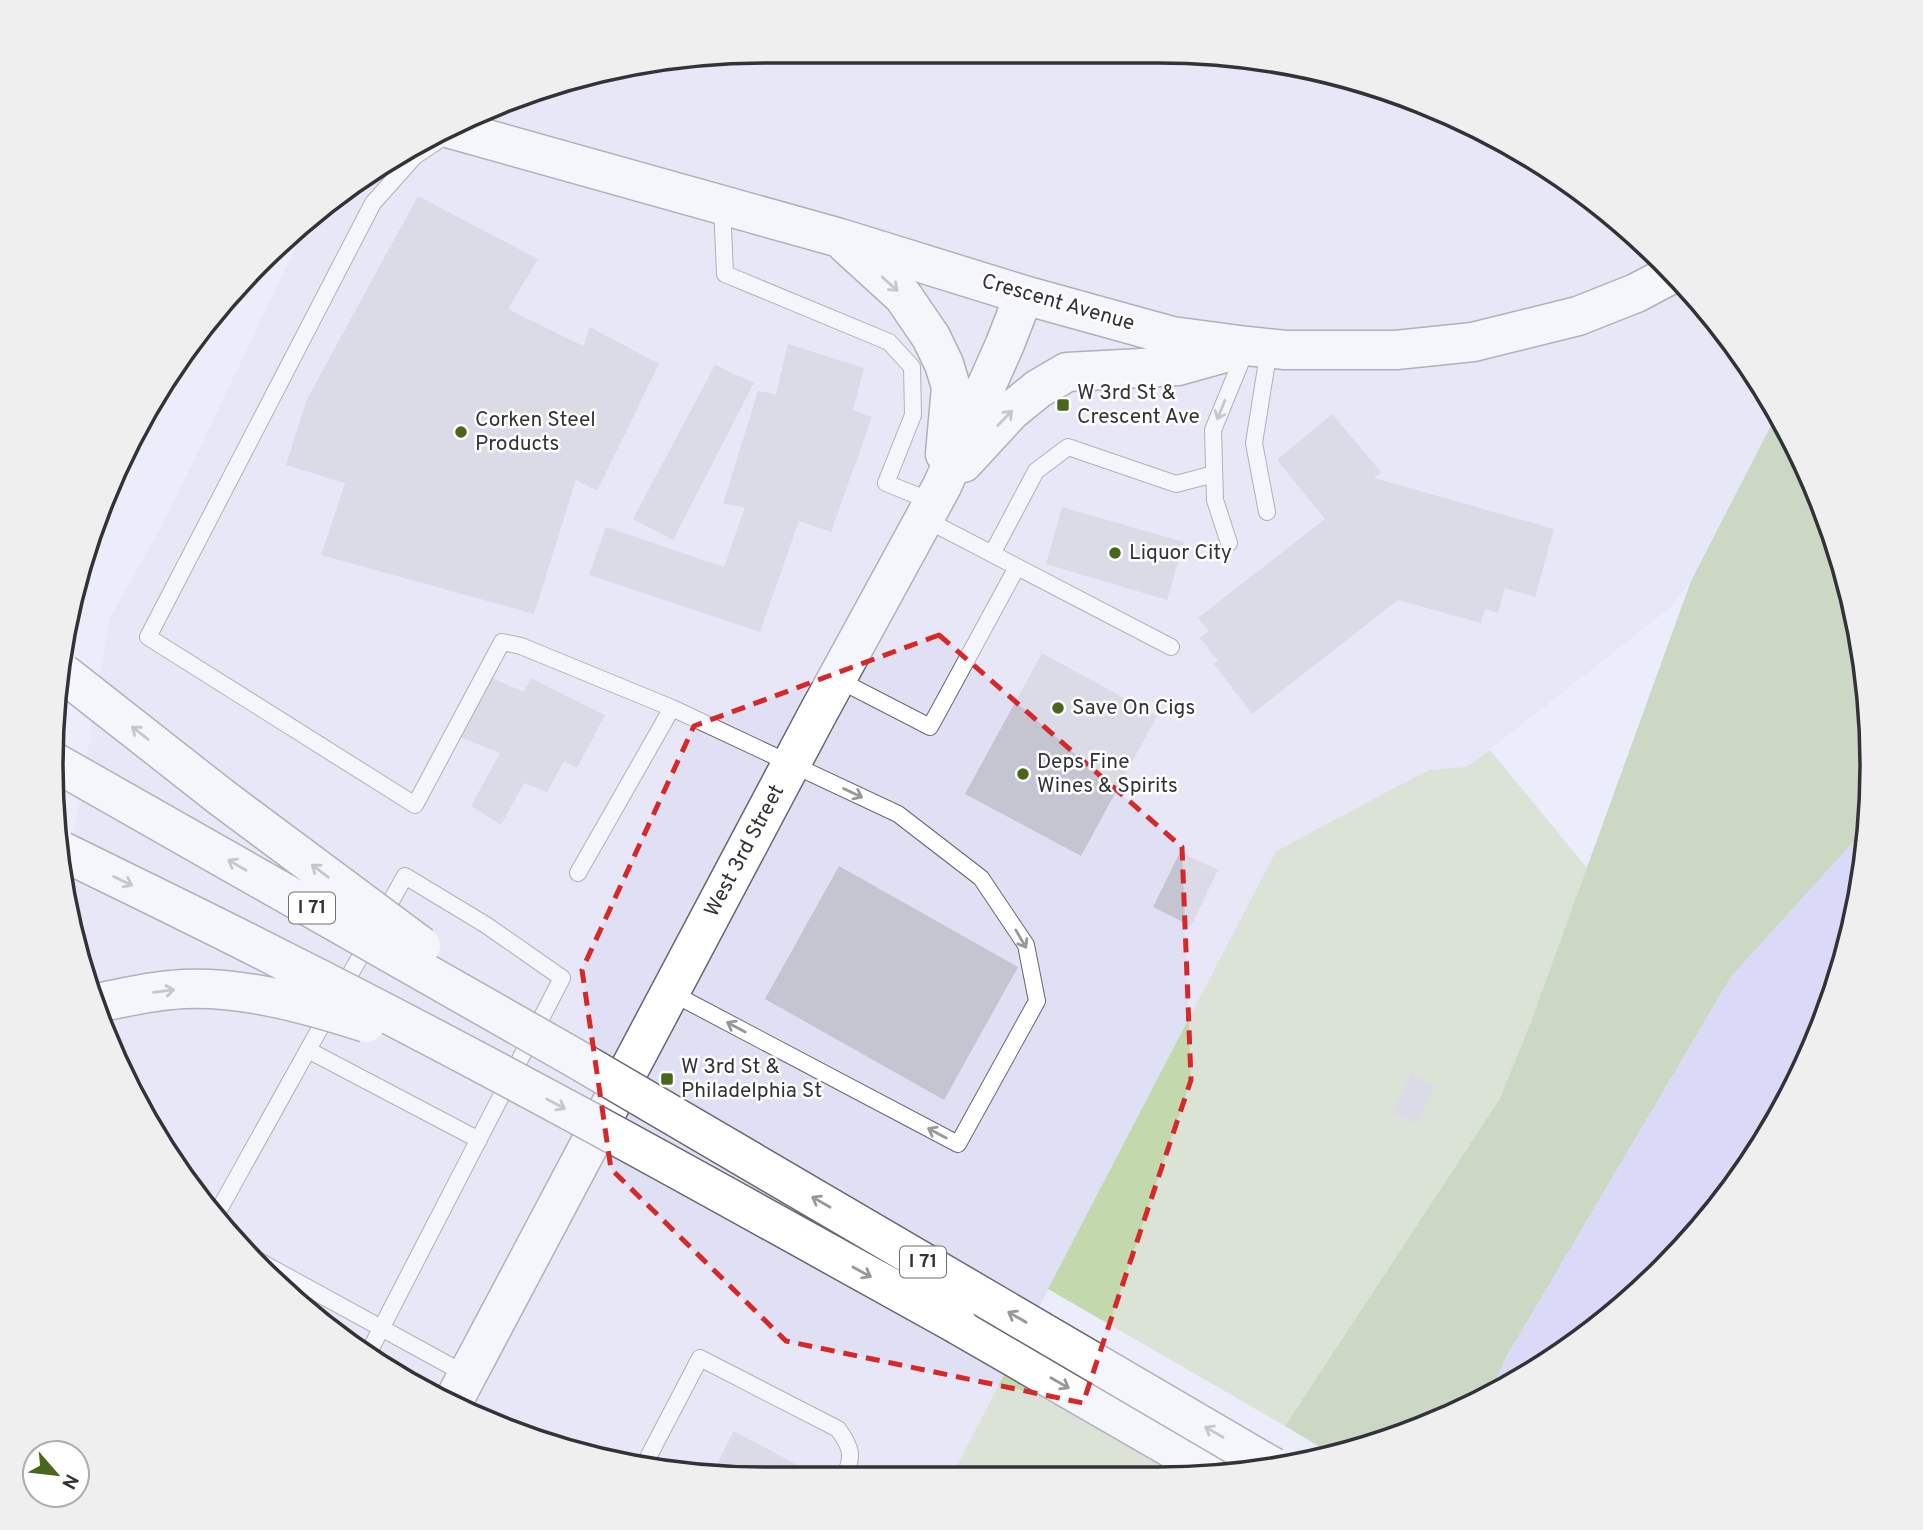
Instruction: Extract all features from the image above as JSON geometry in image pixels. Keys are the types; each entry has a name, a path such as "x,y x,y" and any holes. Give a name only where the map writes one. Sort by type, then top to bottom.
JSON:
{"main road":[{"name":"Crescent Avenue","path":"462,132 840,237 1024,295 1172,336 1258,347 1396,350 1473,342 1578,316 1636,293 1663,279"},
{"path":"840,237 904,296 926,328 944,364 951,387 933,502"},
{"name":"West 3rd Street","path":"460,1389 933,502 1005,344 1024,295"},
{"path":"933,502 1011,411 1038,389 1067,372 1178,366 1258,347"},
{"path":"69,677 221,797 573,1057"},
{"name":"I 71","path":"63,767 573,1057 1261,1459"},
{"name":"I 71","path":"69,854 281,959 495,1072 958,1325 1202,1465"},
{"path":"104,1002 174,989 229,991 289,1000 397,1033 495,1072"}],"lane":[{"path":"414,157 373,203 149,636 415,805 502,642 521,646 672,708 898,814 981,878 1026,945 1037,1001 958,1144 670,992"},
{"path":"722,204 725,274 889,342 912,368 913,415 886,483 933,502 992,554 1171,647"},
{"path":"1229,543 1215,500 1213,430 1258,347"},
{"path":"1258,347 1254,443 1268,512"},
{"path":"992,554 1036,471 1068,447 1176,484 1214,474"},
{"path":"837,678 930,726 1017,567"},
{"path":"578,873 672,708"},
{"path":"220,1207 405,876 486,925 562,978 372,1347"},
{"path":"308,1050 479,1140"},
{"path":"282,1274 383,1329 460,1389"},
{"path":"648,1457 700,1358 838,1429 849,1444 849,1467"}],"highlighted area":[{"path":"939,635 1182,847 1191,1080 1083,1403 786,1341 611,1169 582,970 694,726"}],"shaded area":[{"path":"719,65 1204,65 1295,76 1384,100 1427,116 1509,157 1548,181 1621,237 1686,302 1715,338 1742,375 1772,424 1691,581 1671,607 1468,767 1428,770 1276,851 956,1467 765,1467 673,1461 628,1454 539,1430 455,1395 375,1349 302,1293 237,1228 181,1155 157,1116 116,1034 87,947 70,861 109,619 166,518 302,237 375,181 414,157 496,116 539,100 628,76"}],"green space":[{"path":"1772,424 1807,496 1823,539 1847,628 1854,673 1860,765 1855,840 1731,977 1507,1356 1496,1380 1427,1414 1384,1430 1321,1448 1285,1426 1499,1100 1532,1019 1691,581"},
{"path":"1490,750 1587,868 1532,1019 1499,1100 1285,1426 1048,1289 1276,851 1428,770 1467,767"},
{"path":"1007,1369 1171,1466 1158,1467 956,1467"}],"water":[{"path":"1855,840 1847,902 1823,991 1788,1075 1742,1155 1686,1228 1621,1293 1548,1349 1496,1380 1507,1356 1731,977"}],"building":[{"name":"Corken Steel Products","path":"418,196 538,259 508,309 583,346 590,327 659,364 597,491 576,480 534,614 321,555 345,483 286,465 307,399"},
{"path":"788,344 864,368 853,410 872,417 831,532 799,521 760,632 589,575 606,527 724,567 745,507 723,504 758,391 776,394"},
{"path":"715,365 754,383 673,540 633,519"},
{"path":"1332,414 1381,472 1374,478 1554,529 1535,597 1505,588 1498,613 1485,609 1481,623 1398,600 1252,714 1214,664 1218,661 1200,638 1209,631 1198,618 1325,519 1277,460"},
{"name":"Liquor City","path":"1062,507 1184,542 1167,600 1046,564"},
{"path":"1042,653 1157,716 1081,856 965,794"},
{"path":"492,678 524,692 531,678 605,715 577,768 564,761 547,792 524,783 501,825 471,806 500,753 460,737"},
{"path":"1180,852 1218,870 1191,926 1153,907"},
{"path":"839,866 1018,967 944,1100 765,999"},
{"path":"1411,1074 1435,1086 1415,1124 1392,1112"},
{"path":"734,1431 799,1466 765,1467 717,1465"}],"place":[{"name":"W 3rd St & Crescent Ave","path":"1063,405"},
{"name":"Corken Steel Products","path":"461,432"},
{"name":"Liquor City","path":"1115,553"},
{"name":"Save On Cigs","path":"1058,708"},
{"name":"Deps Fine Wines & Spirits","path":"1023,774"},
{"name":"W 3rd St & Philadelphia St","path":"667,1079"}]}
